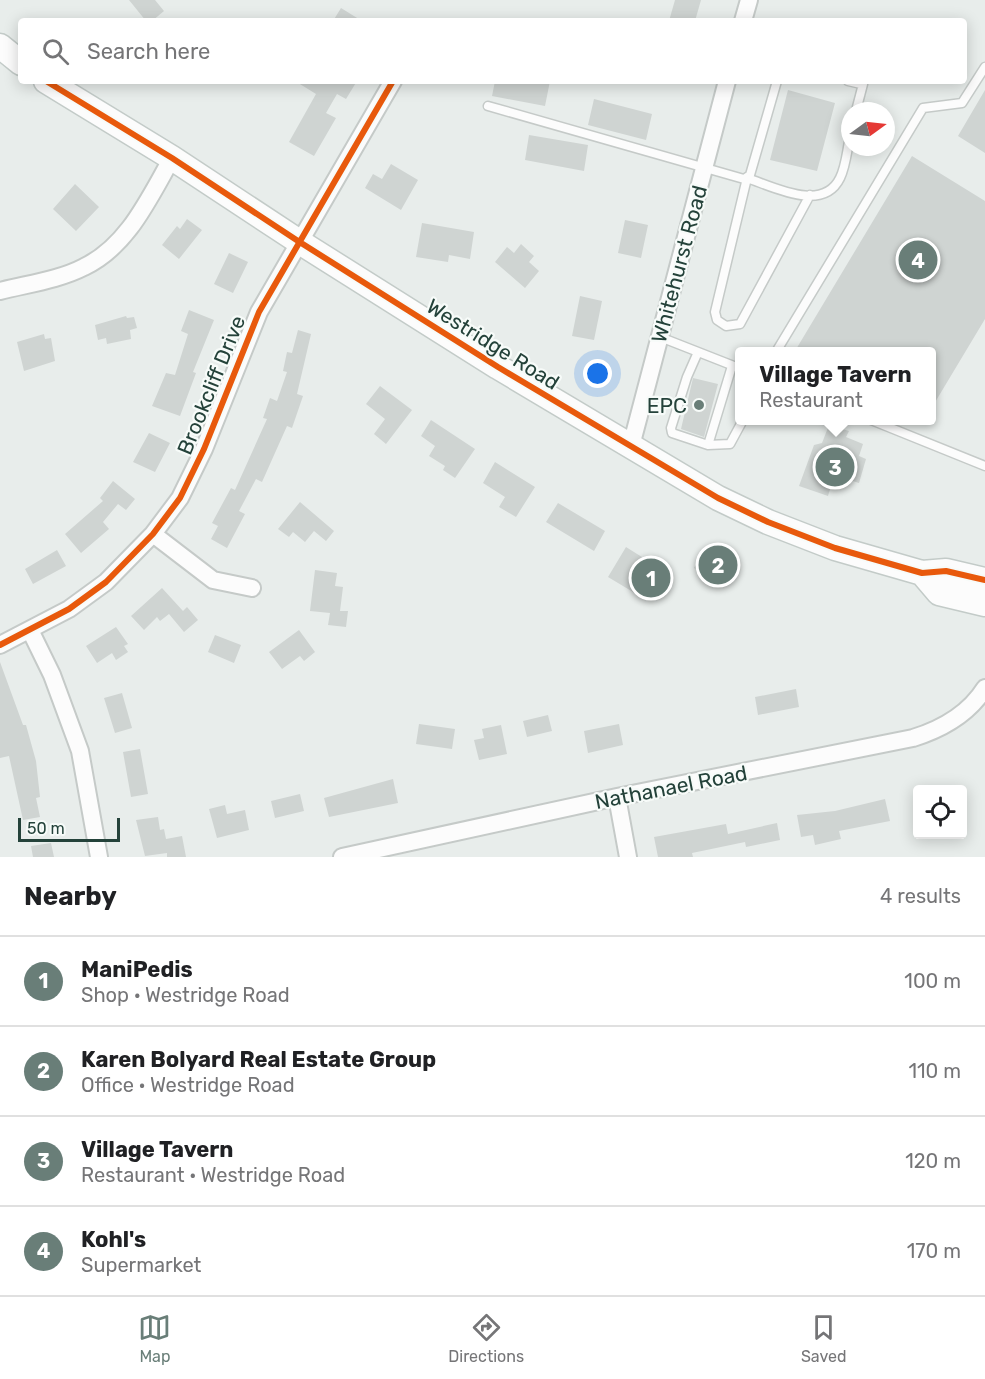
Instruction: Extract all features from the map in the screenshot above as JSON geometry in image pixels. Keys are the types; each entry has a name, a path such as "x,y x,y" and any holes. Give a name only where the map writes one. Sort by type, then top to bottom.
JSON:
{"main road":[{"path":"0,46 18,61"},
{"name":"Westridge Road","path":"51,84 172,158 298,241 590,423 718,498 768,522 835,548 922,573 946,571 985,580"},
{"name":"Westridge Road","path":"922,573 939,593 985,604"}],"street":[{"path":"745,18 749,0"},
{"name":"Brookcliff Drive","path":"0,645 69,609 106,582 153,534 180,498 199,459 259,312 298,241 391,84"},
{"name":"Whitehurst Road","path":"631,446 726,84"},
{"path":"0,291 71,272 103,256 117,244 136,220 172,158"},
{"path":"153,534 213,580 252,588"},
{"path":"30,630 52,675 80,751 99,857"},
{"name":"Nathanael Road","path":"344,857 617,797 913,738 931,732 959,716 985,688"},
{"path":"617,797 628,857"}],"lane":[{"path":"778,347 923,108 962,103 985,67"},
{"path":"776,84 747,178 715,312 717,320 726,326 740,324 810,195"},
{"path":"858,102 863,84"},
{"path":"488,106 798,194 830,192 840,177 845,156"},
{"path":"660,337 735,367"},
{"path":"698,352 687,377 671,428 672,433 708,445 730,444 740,425"},
{"path":"708,445 735,370"},
{"path":"883,425 985,466"}],"building":[{"path":"129,0 155,0 164,11 156,18 144,18"},
{"path":"675,0 701,0 696,18 670,18"},
{"path":"341,8 357,18 335,18"},
{"path":"300,84 355,84 346,99 337,94 326,113 336,118 314,156 289,142 316,94"},
{"path":"494,84 549,84 545,106 492,96"},
{"path":"788,90 835,103 817,171 770,160"},
{"path":"985,90 985,153 958,136"},
{"path":"594,99 652,114 646,140 588,125"},
{"path":"529,135 588,145 584,171 525,160"},
{"path":"912,156 985,201 985,319 936,401 936,347 797,347"},
{"path":"391,164 418,180 401,210 365,188 373,174 382,179"},
{"path":"75,184 99,207 76,231 53,209"},
{"path":"187,219 202,230 179,259 162,245 177,226 180,229"},
{"path":"625,220 648,225 641,258 618,253"},
{"path":"422,223 474,232 470,259 449,255 448,262 416,257"},
{"path":"521,244 534,256 529,262 539,271 525,288 495,262 507,247 514,253"},
{"path":"229,253 248,262 233,293 214,284"},
{"path":"580,296 602,301 594,340 572,336"},
{"path":"189,310 214,320 193,372 196,373 180,416 152,406 166,373 175,375 188,334 181,331"},
{"path":"126,316 127,318 134,317 137,328 130,330 131,339 107,344 106,338 98,340 95,325"},
{"path":"298,330 311,334 297,394 303,396 292,428 287,426 262,482 256,479 239,511 245,514 227,548 211,539 218,526 212,523 231,488 235,490 267,419 263,418 270,398 277,401 287,372 283,371 287,352 292,353"},
{"path":"44,334 45,339 51,338 55,361 24,371 17,342"},
{"name":"EPC","path":"693,378 718,384 704,437 681,429"},
{"path":"380,386 412,410 386,444 374,434 385,419 366,404"},
{"path":"431,420 475,449 455,478 443,470 445,466 429,456 435,446 421,436"},
{"path":"829,425 849,431 846,437 863,444 859,456 866,459 859,483 834,475 828,496 799,486 814,445 822,443"},
{"path":"149,433 170,443 155,472 133,462"},
{"path":"495,462 535,487 516,517 499,507 505,497 483,483"},
{"path":"113,481 135,499 126,510 118,504 103,522 109,529 81,553 65,534 103,501 100,498"},
{"path":"300,502 334,531 326,541 314,531 305,542 293,532 289,537 278,529"},
{"path":"558,503 605,531 594,551 546,522"},
{"path":"626,547 661,569 643,598 608,577"},
{"path":"705,548 732,563 722,583 694,568"},
{"path":"57,550 66,566 33,584 25,569"},
{"path":"315,570 337,573 335,586 343,587 340,611 348,611 346,627 328,625 330,613 310,611"},
{"path":"162,588 183,611 187,607 198,620 184,632 169,614 160,621 157,617 144,630 131,616"},
{"path":"116,627 128,644 124,646 128,652 116,660 112,653 97,663 86,646"},
{"path":"299,630 315,652 304,661 300,656 282,669 269,652"},
{"path":"215,635 241,645 234,663 208,652"},
{"path":"0,662 23,725 26,725 36,761 40,797 36,798 40,817 23,820 9,756 0,758"},
{"path":"796,689 799,707 758,715 755,697"},
{"path":"122,693 132,728 115,733 104,698"},
{"path":"548,715 552,731 527,737 523,721"},
{"path":"419,724 455,729 452,749 416,744"},
{"path":"619,724 623,745 588,753 584,731"},
{"path":"501,725 507,754 479,760 474,740 484,738 482,729"},
{"path":"140,749 148,794 131,797 123,752"},
{"path":"393,779 398,803 329,817 324,798"},
{"path":"300,794 304,811 275,818 271,801"},
{"path":"885,799 890,821 839,831 841,839 815,845 813,835 801,837 797,815 835,811"},
{"path":"225,805 227,814 245,810 249,830 217,838 209,809"},
{"path":"158,817 160,830 164,829 166,839 182,836 186,857 167,857 167,853 145,856 136,820"},
{"path":"777,823 780,840 746,847 745,842 692,853 693,857 658,857 654,837 726,824 728,834"},
{"path":"51,843 54,857 33,857 31,846"}],"cycle path":[{"path":"51,84 172,158 298,241 498,367 718,498 768,522 835,548 922,573 946,571 985,580"},
{"path":"0,645 69,609 106,582 153,534 180,498 204,449 259,312 391,84"}],"place":[{"name":"Kohl's","path":"918,260"},
{"name":"EPC","path":"699,405"},
{"name":"Village Tavern","path":"835,467"},
{"name":"Karen Bolyard Real Estate Group","path":"718,565"},
{"name":"ManiPedis","path":"651,578"}]}
